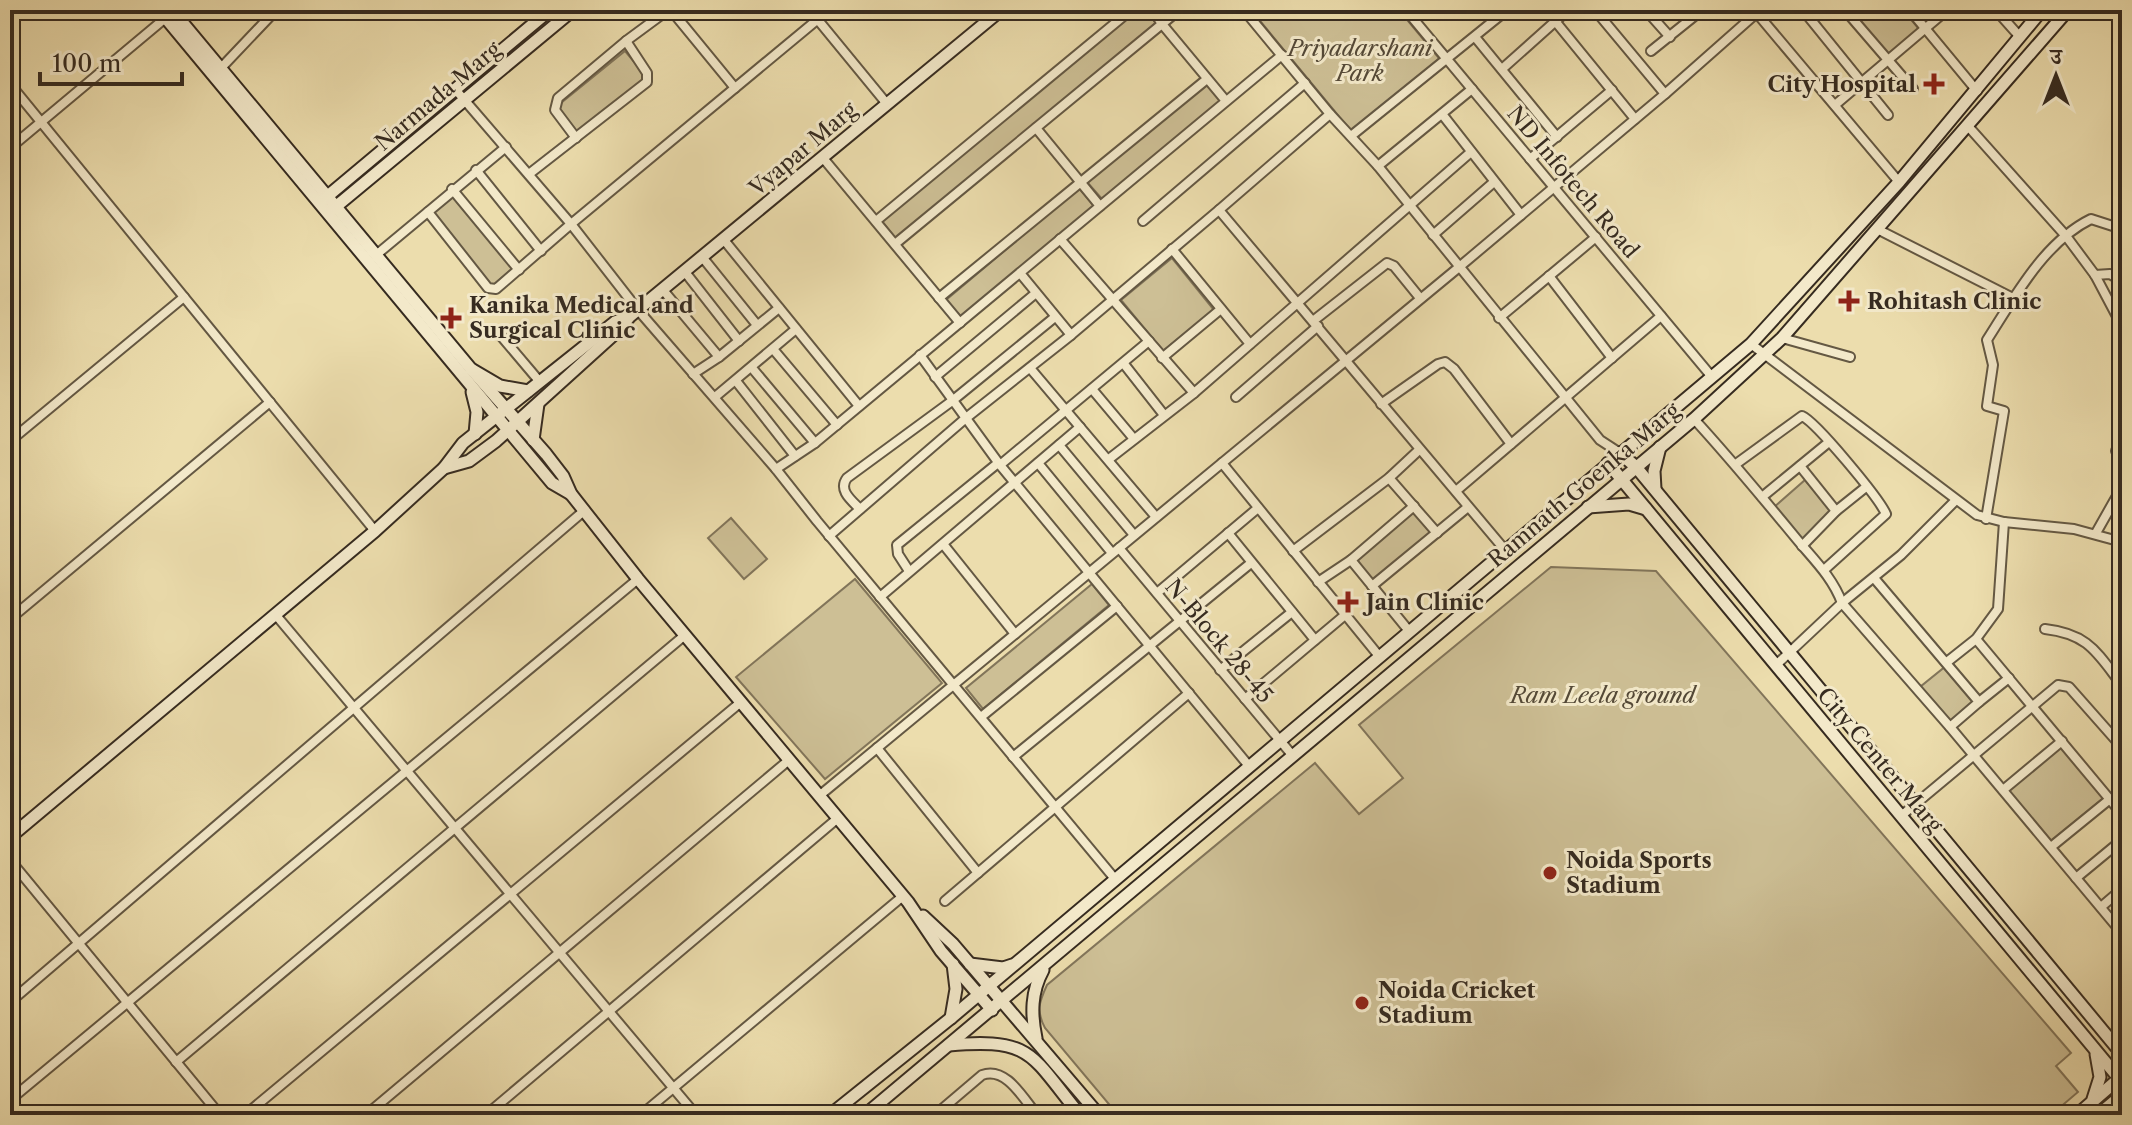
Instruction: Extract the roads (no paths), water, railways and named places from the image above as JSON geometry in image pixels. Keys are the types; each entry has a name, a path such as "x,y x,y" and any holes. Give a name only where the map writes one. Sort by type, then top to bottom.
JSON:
{"street":[{"path":"182,21 190,10"},
{"path":"221,68 276,10"},
{"name":"Narmada Marg","path":"324,199 550,10"},
{"name":"Narmada Marg","path":"332,210 573,10"},
{"path":"576,138 557,113 554,104 558,98 626,41 669,10 735,88"},
{"path":"428,212 488,288 496,289 829,10"},
{"name":"Vyapar Marg","path":"444,468 469,461 496,441 634,314 1001,10"},
{"path":"876,221 1131,10"},
{"path":"1153,10 1226,101"},
{"path":"895,244 1179,10"},
{"path":"1244,10 1330,114 1378,166 1604,444 1620,453"},
{"name":"ND Infotech Road","path":"1406,10 1712,377"},
{"path":"1351,136 1507,10"},
{"path":"1502,69 1568,10"},
{"path":"1595,10 1665,94"},
{"path":"1646,10 1670,37"},
{"path":"1651,51 1702,10"},
{"path":"1803,10 1888,115"},
{"path":"1845,10 1913,89"},
{"path":"1910,10 1977,91"},
{"path":"1835,105 1947,10"},
{"path":"1996,10 2020,37"},
{"name":"Ramnath Goenka Marg","path":"865,1115 1694,419 1766,354 1879,230 2068,10"},
{"path":"819,796 1458,268 1665,94 1758,11 1899,182"},
{"path":"168,12 182,21 221,68 471,385 563,476 571,494 638,579 905,899 952,964 1002,1001 1099,1115"},
{"path":"10,148 168,12"},
{"path":"168,12 324,199"},
{"path":"2038,15 2049,32"},
{"name":"Ramnath Goenka Marg","path":"830,1115 951,1018 1751,344 1899,182 2038,15"},
{"path":"818,20 887,104"},
{"path":"1555,21 1635,119"},
{"path":"1475,37 1557,137"},
{"path":"529,174 647,82 647,73 626,41"},
{"path":"776,469 837,425 1282,55"},
{"path":"939,298 1207,79"},
{"path":"1143,221 1305,83"},
{"path":"10,84 375,531"},
{"path":"455,89 571,224 634,314 715,397 1115,879"},
{"path":"1378,166 1472,89"},
{"path":"1530,159 1612,90"},
{"path":"829,536 1330,114"},
{"path":"1442,114 1521,215"},
{"path":"1967,125 2066,236 2095,275 2122,326"},
{"path":"1036,128 1100,206"},
{"path":"376,255 506,147"},
{"path":"1109,459 1194,393 1471,152"},
{"path":"823,158 960,323"},
{"path":"476,170 541,251"},
{"path":"1433,235 1494,182"},
{"path":"452,189 519,270"},
{"path":"332,210 376,255 471,369 502,414"},
{"path":"1219,210 1505,550"},
{"path":"1986,519 2004,411 1987,406 1993,365 1987,340 2033,270 2066,236 2091,219 2122,229"},
{"path":"1879,230 2013,298"},
{"path":"1499,318 1596,237"},
{"path":"1060,239 1194,393"},
{"path":"724,240 859,406"},
{"path":"1172,249 1250,344"},
{"path":"703,258 757,325"},
{"path":"1236,397 1387,263 1394,266 1420,298"},
{"path":"685,272 739,341"},
{"path":"1020,273 1071,335"},
{"path":"2095,275 2110,274 2122,281"},
{"path":"1549,276 1612,358"},
{"path":"663,290 719,357"},
{"path":"935,377 1036,293"},
{"path":"10,441 184,297"},
{"path":"693,374 779,308"},
{"path":"1162,358 1221,309"},
{"name":"Vyapar Marg","path":"444,468 457,449 528,391 615,322 634,314"},
{"path":"1456,491 1661,316"},
{"path":"860,509 844,489 843,483 847,478 952,401 1055,317"},
{"path":"715,397 796,329"},
{"path":"496,330 540,382"},
{"path":"1782,338 1850,357"},
{"path":"909,571 897,549 901,541 1067,411 1149,341"},
{"path":"1751,344 1955,501 1986,519 2096,533 2122,542"},
{"path":"773,349 837,425"},
{"path":"920,355 1014,483 1249,766"},
{"path":"1381,404 1445,362 1454,369 1511,444"},
{"path":"1124,364 1164,415"},
{"path":"752,368 815,443"},
{"path":"1030,368 1156,517"},
{"path":"471,369 500,386 528,391"},
{"path":"736,381 795,456"},
{"path":"471,385 477,412 475,434"},
{"path":"1092,389 1134,439"},
{"path":"10,619 270,402"},
{"path":"528,444 538,404"},
{"path":"1736,464 1802,416 1810,420 1829,442 1885,510 1885,517 1824,570"},
{"path":"1694,419 1736,464 1824,570 1842,603 2122,933"},
{"path":"880,597 1080,427"},
{"path":"2116,451 2122,436"},
{"path":"496,441 528,444"},
{"path":"1762,497 1829,442"},
{"path":"1604,444 1608,463"},
{"path":"1059,445 1134,535"},
{"path":"1656,491 1654,471 1660,446"},
{"path":"1293,551 1389,478 1419,450"},
{"name":"City Center Marg","path":"1620,453 1636,467 2122,1054"},
{"name":"N-Block 28-45","path":"1038,463 1157,593 1293,756"},
{"path":"1222,463 1379,656"},
{"name":"City Center Marg","path":"1608,463 2121,1079"},
{"path":"1800,466 1836,511"},
{"path":"10,837 375,531 444,468"},
{"path":"1389,478 1437,533"},
{"path":"1802,546 1836,511 1866,487"},
{"path":"2096,533 2122,487"},
{"path":"1776,665 1955,501"},
{"path":"1588,507 1629,504 1646,509"},
{"path":"1318,582 1351,560 1414,506"},
{"path":"1372,586 1468,507"},
{"path":"1157,593 1258,508"},
{"path":"10,1002 585,510"},
{"path":"1947,662 1976,639 1998,609 2004,522"},
{"path":"1228,533 1315,640"},
{"path":"943,544 1015,634"},
{"path":"1351,560 1409,631"},
{"path":"1013,757 1251,563"},
{"path":"1874,578 1979,702"},
{"path":"10,1100 638,579"},
{"path":"981,717 1117,606"},
{"path":"1220,670 1292,612"},
{"path":"275,614 696,1115"},
{"path":"1245,699 1345,615"},
{"path":"2045,629 2078,636 2092,647 2122,685"},
{"path":"176,1062 685,635"},
{"path":"1976,639 2122,814"},
{"path":"1950,727 2009,678"},
{"path":"1901,816 2058,685 2069,687 2122,747"},
{"path":"945,901 1189,693"},
{"path":"245,1115 741,702"},
{"path":"2003,790 2062,741"},
{"path":"877,748 978,873"},
{"path":"366,1115 789,760"},
{"path":"2051,847 2110,799"},
{"path":"486,1115 838,818"},
{"path":"2076,878 2122,840"},
{"path":"10,860 220,1115"},
{"path":"2101,907 2122,889"},
{"path":"905,899 970,964 992,1010"},
{"path":"641,1115 905,899"},
{"path":"951,1018 956,989 952,964"},
{"path":"970,964 1003,968 1013,965"},
{"path":"1037,1042 1033,995 1045,966"},
{"path":"949,1045 989,1042 1022,1050 1029,1054 1080,1115"},
{"path":"2091,1103 2100,1077 2096,1051"},
{"path":"935,1115 982,1075 991,1072 998,1072 1007,1079 1037,1115"},
{"path":"2077,1115 2121,1079"},
{"path":"2101,1112 2122,1095"},
{"path":"2101,1112 2122,1110"}],"place":[{"name":"City Hospital","path":"1934,84"},
{"name":"Rohitash Clinic","path":"1849,301"},
{"name":"Kanika Medical and Surgical Clinic","path":"451,318"},
{"name":"Jain Clinic","path":"1348,602"},
{"name":"Noida Sports Stadium","path":"1550,873"},
{"name":"Noida Cricket Stadium","path":"1362,1003"}],"park label":[{"name":"Priyadarshani Park","path":"1360,60"},
{"name":"Ram Leela ground","path":"1603,695"}]}
